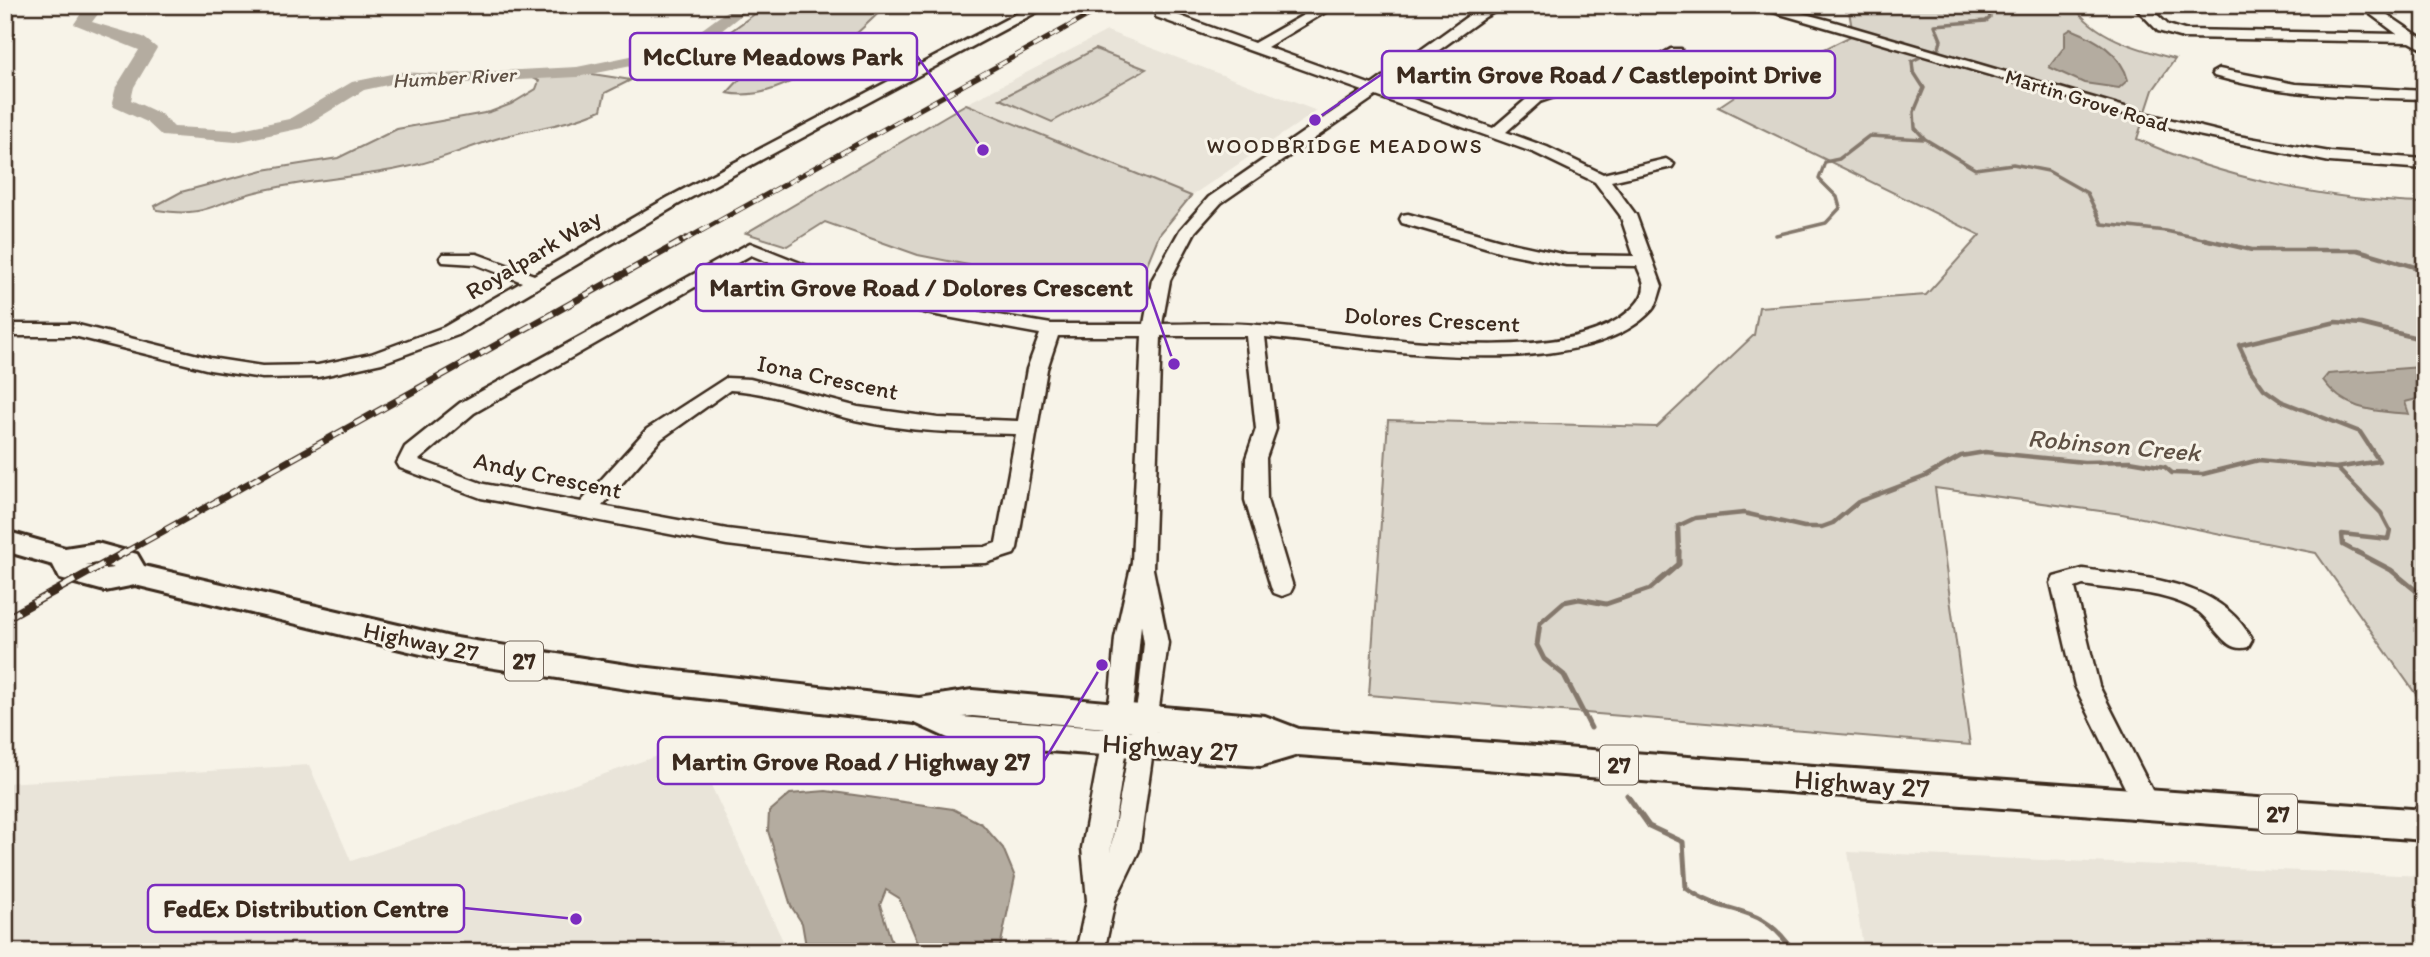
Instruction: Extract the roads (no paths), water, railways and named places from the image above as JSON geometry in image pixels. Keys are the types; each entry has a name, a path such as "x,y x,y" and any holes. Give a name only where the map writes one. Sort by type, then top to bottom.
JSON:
{"main road":[{"name":"Highway 27","path":"5,541 65,558 70,572 105,580 135,574 490,656 640,680 919,711 963,732 1130,731 1261,753 1298,742 2425,825"}],"street":[{"name":"Royalpark Way","path":"5,330 74,330 239,370 318,370 375,359 451,331 673,201 1044,5"},
{"name":"Dolores Crescent","path":"1153,331 1255,330 1464,350 1526,349 1582,344 1623,326 1646,306 1653,286 1628,215 1601,179 1541,150 1161,14 1177,5"},
{"path":"1257,47 1331,5"},
{"path":"1090,952 1101,900 1096,848 1156,643 1143,562 1153,331 1161,280 1188,230 1215,200 1479,13 1501,5"},
{"name":"Martin Grove Road","path":"1755,5 1888,40 2191,131 2262,147 2347,159 2425,163"},
{"path":"2139,5 2163,28 2183,34 2412,38"},
{"path":"2364,5 2425,46"},
{"path":"1495,134 1535,99 1564,88 1639,73 1676,52"},
{"path":"2219,72 2246,82 2295,89 2425,94"},
{"path":"1601,179 1666,164"},
{"path":"1408,219 1508,248 1566,260 1646,261"},
{"name":"Andy Crescent","path":"1051,330 1037,369 1006,548 986,555 893,557 727,537 481,491 407,463 412,452 467,408 750,248 851,288 931,309 1051,330 1153,331"},
{"path":"449,258 477,259 536,281"},
{"path":"1255,330 1266,429 1256,458 1256,500 1282,587"},
{"name":"Iona Crescent","path":"585,511 654,434 726,384 750,385 858,414 938,425 1025,428"},
{"path":"2146,804 2087,686 2062,583 2083,577 2172,591 2207,606 2240,640"}],"waterway":[{"name":"Humber River","path":"104,5 92,10 82,24 137,41 148,48 128,80 121,103 154,118 169,132 236,136 295,124 358,86 401,77 441,79 577,72 665,54 696,42 746,5"},
{"name":"Robinson Creek","path":"1988,5 1990,18 1986,21 1935,25 1941,40 1939,48 1912,61 1913,71 1924,88 1914,112 1915,128 1925,139 1975,169 2013,164 2048,171 2087,193 2102,224 2166,231 2212,241"},
{"path":"1776,235 1826,223 1840,208 1837,197 1819,179 1825,162 1839,159 1869,136 1924,139"},
{"name":"Robinson Creek","path":"2204,239 2252,250 2358,250 2425,270"},
{"name":"Robinson Creek","path":"1679,553 1678,526 1695,518 1744,513 1804,527 1822,527 1833,523 1858,502 1924,477 1961,456 1985,452 2084,462 2130,461 2165,467 2172,473 2203,474 2259,460 2336,468 2379,461 2360,432 2281,401 2264,389 2251,371 2239,345 2336,322 2361,324 2417,338 2425,336"},
{"path":"2337,468 2381,513 2390,530 2388,539 2342,534 2343,545 2358,553"},
{"path":"2355,551 2391,570 2425,598"},
{"name":"Robinson Creek","path":"1591,728 1564,675 1544,659 1537,645 1540,623 1564,602 1579,599 1606,604 1650,589 1679,564 1679,553"},
{"name":"Robinson Creek","path":"1627,795 1649,826 1683,842 1686,888 1716,904 1755,916 1781,935 1794,952"}],"railway":[{"path":"683,241 1107,5"},
{"path":"124,553 686,239"},
{"path":"5,619 127,551"}],"place":[{"name":"Martin Grove Road / Castlepoint Drive","path":"1315,120"},
{"name":"McClure Meadows Park","path":"983,150"},
{"name":"Martin Grove Road / Dolores Crescent","path":"1174,364"},
{"name":"Martin Grove Road / Highway 27","path":"1102,665"},
{"name":"FedEx Distribution Centre","path":"576,919"}],"district":[{"name":"WOODBRIDGE MEADOWS","path":"1345,145"}]}
